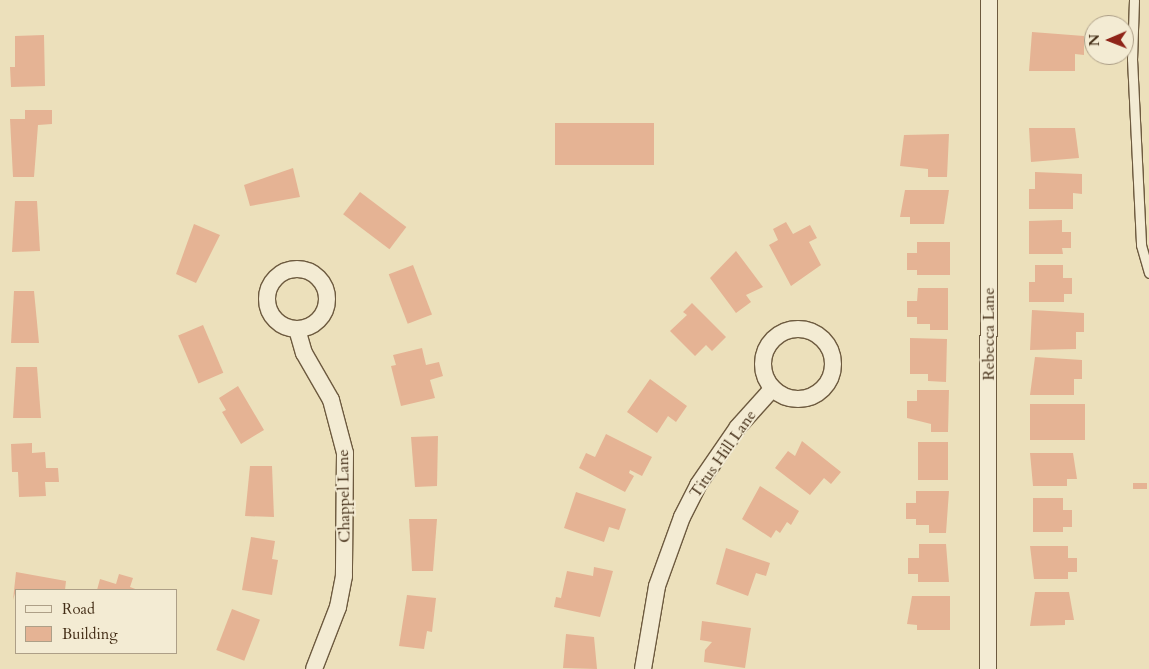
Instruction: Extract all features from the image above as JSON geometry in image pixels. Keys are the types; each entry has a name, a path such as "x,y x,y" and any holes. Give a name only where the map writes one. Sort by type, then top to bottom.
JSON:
{"street":[{"name":"Rebecca Lane","path":"988,669 989,0"},
{"path":"801,328 823,339 833,361 831,373 818,393 794,399 772,388 763,366 769,343 778,335 801,328"},
{"name":"Chappel Lane","path":"297,329 304,353 330,400 345,452 344,576 338,607 314,669"},
{"name":"Titus Hill Lane","path":"644,669 657,586 682,517 698,485 733,434 772,388"}],"lane":[{"path":"1134,0 1132,59 1141,245 1149,273"}],"building":[{"path":"1032,32 1084,36 1084,55 1075,54 1075,71 1029,71"},
{"path":"44,35 45,86 11,87 10,67 15,67 15,36"},
{"path":"25,110 52,110 52,124 38,125 34,177 13,177 10,119 25,119"},
{"path":"555,123 654,123 654,165 555,165"},
{"path":"1029,128 1075,128 1079,158 1031,162"},
{"path":"949,134 947,177 928,177 928,169 900,166 904,135"},
{"path":"293,168 300,197 250,206 244,185"},
{"path":"1035,172 1082,174 1082,194 1073,193 1073,209 1029,209 1029,189 1035,189"},
{"path":"905,190 949,190 944,224 910,224 910,217 900,217"},
{"path":"360,192 406,227 389,249 343,214"},
{"path":"15,201 37,201 40,251 12,252"},
{"path":"1062,220 1062,232 1071,232 1071,248 1062,248 1063,254 1029,254 1029,221"},
{"path":"786,222 793,234 810,225 817,238 809,242 821,265 791,286 769,245 778,240 773,229"},
{"path":"194,224 220,235 196,283 176,274"},
{"path":"917,242 950,242 950,275 917,275 917,270 907,270 907,253 917,253"},
{"path":"736,251 763,287 746,295 751,302 736,313 710,278"},
{"path":"413,265 432,314 408,324 389,274"},
{"path":"1035,265 1063,265 1063,278 1072,278 1072,294 1064,294 1064,302 1029,302 1029,282 1035,282"},
{"path":"918,288 948,288 948,330 930,330 930,324 917,324 917,317 907,317 907,301 917,301"},
{"path":"14,291 34,291 39,343 11,343"},
{"path":"692,303 726,337 712,351 706,345 695,356 670,331 687,315 683,312"},
{"path":"1032,310 1084,313 1084,332 1076,332 1076,349 1030,350"},
{"path":"203,325 223,373 198,383 178,336"},
{"path":"910,338 947,339 946,382 928,381 928,374 910,374"},
{"path":"422,348 426,365 439,362 443,376 430,380 435,398 401,406 391,366 396,365 393,355"},
{"path":"1035,357 1082,360 1082,379 1074,379 1074,395 1030,395"},
{"path":"16,367 37,367 41,418 13,418"},
{"path":"650,379 687,406 676,422 668,416 657,433 627,412"},
{"path":"238,386 264,430 241,444 222,412 226,410 219,398"},
{"path":"917,390 949,390 948,432 931,432 931,424 907,418 907,401 917,401"},
{"path":"1030,404 1085,404 1085,440 1030,440"},
{"path":"606,434 652,457 642,476 630,470 629,473 634,476 625,492 579,468 586,453 595,457"},
{"path":"438,436 437,486 415,487 411,437"},
{"path":"802,441 841,472 831,484 824,478 810,495 775,468 788,451 795,456"},
{"path":"918,442 948,442 948,480 918,480"},
{"path":"32,443 32,453 45,452 46,468 58,468 59,482 45,482 46,496 19,497 18,472 12,472 11,444"},
{"path":"1030,453 1073,453 1077,479 1067,479 1067,486 1033,486"},
{"path":"250,466 272,466 274,517 245,516"},
{"path":"1133,483 1147,483 1147,489 1133,489"},
{"path":"760,486 799,511 791,525 787,522 780,533 776,530 771,538 742,519"},
{"path":"916,491 949,491 946,533 929,533 929,525 916,525 916,519 906,519 906,503 916,503"},
{"path":"576,492 626,509 619,530 609,527 604,542 564,528"},
{"path":"1033,498 1063,498 1063,510 1072,510 1072,527 1063,527 1063,532 1033,532"},
{"path":"409,519 437,519 433,571 412,571"},
{"path":"251,537 275,541 272,559 278,560 272,595 242,590"},
{"path":"919,544 946,544 949,582 918,582 918,574 908,574 908,558 919,558"},
{"path":"1030,546 1068,546 1068,558 1077,558 1077,572 1068,572 1068,579 1034,579"},
{"path":"726,548 770,563 766,576 756,573 748,596 716,584"},
{"path":"594,567 613,571 600,617 554,607 556,597 561,598 567,571 593,576"},
{"path":"16,572 66,581 65,589 15,589 13,600"},
{"path":"119,574 133,578 130,587 135,589 97,589 100,579 116,584"},
{"path":"1035,592 1069,592 1074,620 1065,620 1065,625 1030,626"},
{"path":"407,595 436,598 432,632 427,631 424,649 399,646"},
{"path":"912,596 950,596 950,630 917,630 917,625 907,624"},
{"path":"232,609 260,620 244,661 216,650"},
{"path":"702,621 751,628 745,668 704,662 705,650 712,642 700,640"},
{"path":"566,634 594,637 597,669 563,668"}]}
